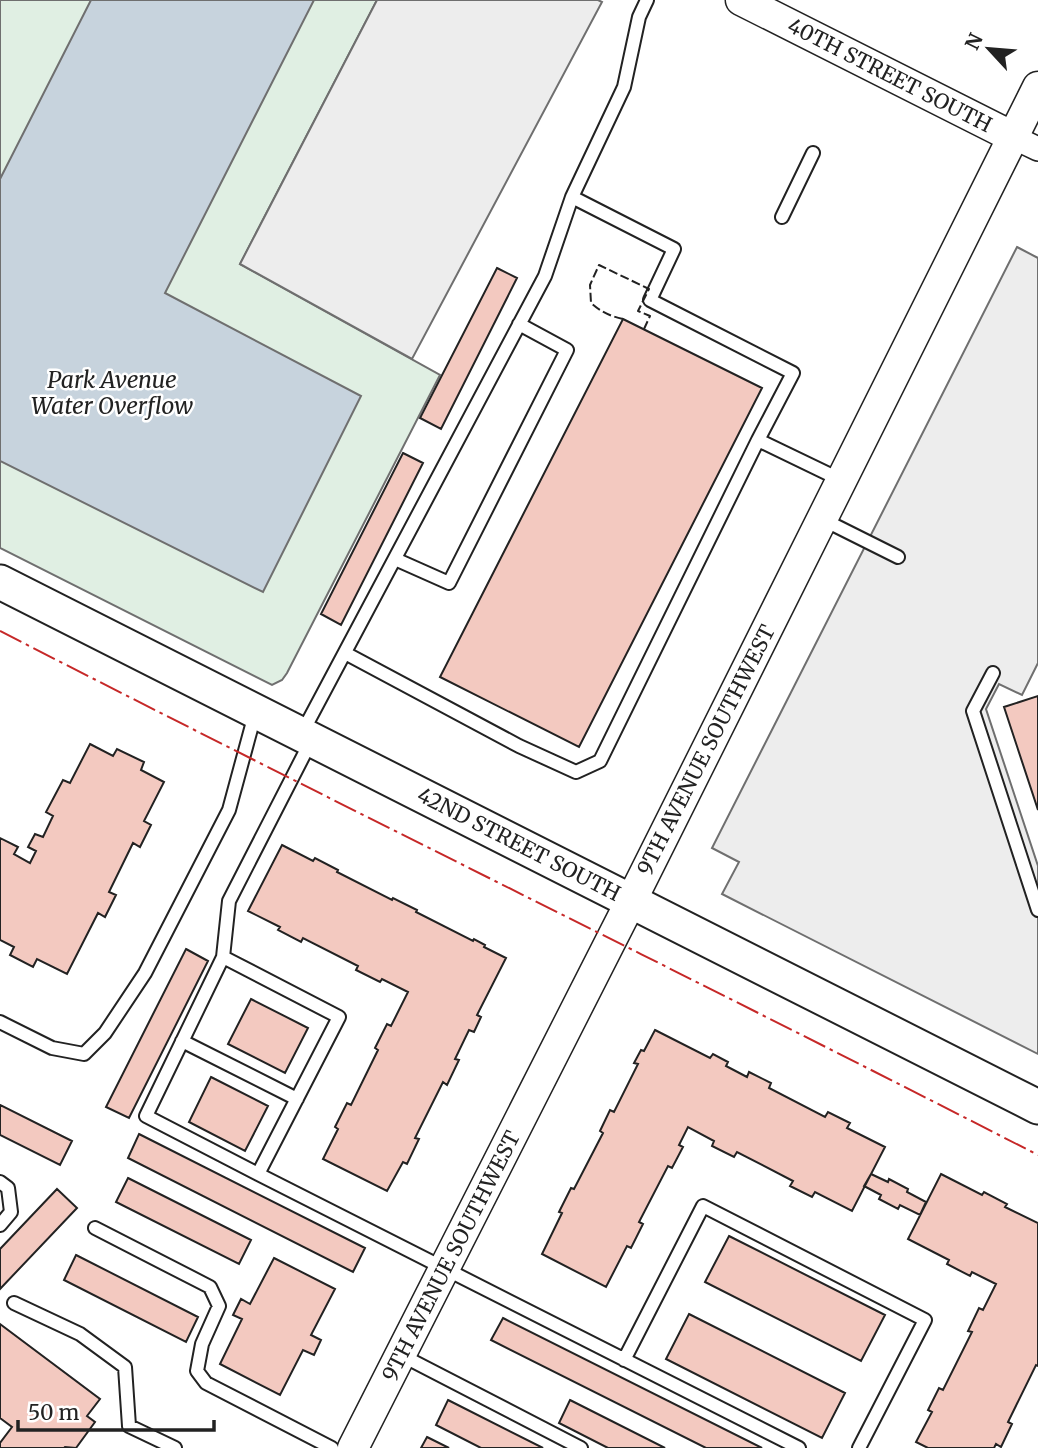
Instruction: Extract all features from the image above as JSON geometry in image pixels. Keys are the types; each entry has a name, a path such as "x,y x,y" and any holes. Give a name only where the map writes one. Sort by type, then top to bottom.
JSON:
{"main road":[{"name":"42ND STREET SOUTH","path":"0,582 1038,1107"}],"street":[{"name":"40TH STREET SOUTH","path":"741,0 1026,143"},
{"name":"9TH AVENUE SOUTHWEST","path":"353,1448 841,481 1026,143 1038,87"}],"lane":[{"path":"647,0 639,17 624,87 572,197 545,276 345,653 229,901 223,957 146,1116 799,1448"},
{"path":"782,217 813,153"},
{"path":"345,653 519,746 576,772 600,761 793,373 650,300 674,249 572,197"},
{"path":"395,559 449,583 566,351 519,324"},
{"path":"758,440 841,481"},
{"path":"822,519 898,557"},
{"path":"993,673 974,711 1038,910"},
{"path":"0,1022 52,1048 85,1054 105,1033 145,973 229,810 256,711"},
{"path":"223,957 339,1017 258,1174"},
{"path":"182,1041 297,1099"},
{"path":"0,1182 8,1188 11,1212 0,1225"},
{"path":"624,1360 703,1206 925,1320 859,1448"},
{"path":"95,1228 210,1287 219,1306 202,1344 197,1371 206,1383 332,1448"},
{"path":"13,1303 80,1334 125,1367 129,1426 175,1448"},
{"path":"400,1355 580,1448"}],"green space":[{"name":"Park Avenue Water Overflow","path":"0,0 377,0 240,264 440,375 287,673 282,680 272,685 0,548"}],"shaded area":[{"path":"377,0 602,2 412,359 240,264"},
{"path":"1017,247 1038,258 1038,663 1022,695 999,684 986,709 1038,866 1038,1054 722,894 739,862 712,848"}],"water":[{"name":"Park Avenue Water Overflow","path":"91,0 314,0 165,293 361,396 263,592 0,461 0,179"}],"building":[{"path":"497,268 517,278 441,429 420,418"},
{"path":"623,319 762,388 579,747 440,677"},
{"path":"403,453 423,463 341,625 321,614"},
{"path":"1038,696 1038,810 1004,707"},
{"path":"90,744 113,756 117,749 144,762 141,770 164,782 144,821 151,825 140,847 133,843 109,892 116,895 105,917 98,913 67,974 37,959 33,967 10,955 14,947 0,940 0,838 18,847 14,854 30,863 36,851 28,847 35,834 43,837 53,816 46,812 63,780 70,783"},
{"path":"282,845 313,861 315,858 338,870 337,872 417,910 416,912 473,941 474,939 506,958 477,1015 481,1017 474,1032 469,1030 455,1059 459,1060 447,1085 443,1082 415,1138 419,1139 407,1164 403,1162 387,1191 323,1159 347,1103 351,1105 378,1050 375,1048 387,1024 391,1026 408,992 356,970 358,966 303,938 301,942 278,930 280,927 248,911"},
{"path":"186,949 208,961 129,1118 106,1107"},
{"path":"251,999 308,1028 285,1073 228,1044"},
{"path":"655,1030 710,1058 713,1054 728,1062 726,1066 747,1077 749,1072 771,1083 769,1088 825,1117 828,1112 850,1123 847,1128 885,1147 852,1211 815,1192 812,1197 790,1186 793,1181 737,1152 734,1157 712,1146 714,1141 688,1127 679,1145 683,1147 672,1168 668,1166 639,1222 643,1224 631,1248 627,1246 606,1287 542,1254 571,1188 574,1189 603,1133 600,1131 610,1110 614,1112 638,1064 634,1063"},
{"path":"211,1077 268,1106 245,1151 189,1122"},
{"path":"0,1105 72,1141 60,1165 0,1135"},
{"path":"139,1134 365,1248 353,1272 128,1158"},
{"path":"871,1174 888,1182 889,1179 926,1202 920,1215 900,1205 898,1209 879,1199 881,1195 864,1186"},
{"path":"941,1174 982,1195 984,1192 1007,1204 1005,1207 1038,1223 1038,1366 1036,1365 1008,1422 1012,1424 1001,1447 996,1444 994,1448 928,1448 916,1442 932,1412 928,1410 939,1388 943,1390 972,1332 968,1331 979,1308 983,1310 996,1284 972,1272 970,1276 947,1264 949,1260 908,1239"},
{"path":"128,1178 251,1240 239,1264 116,1202"},
{"path":"57,1189 77,1208 0,1289 0,1249"},
{"path":"729,1236 885,1315 861,1361 705,1282"},
{"path":"76,1255 198,1317 186,1342 64,1280"},
{"path":"274,1258 335,1289 311,1335 321,1340 314,1355 303,1350 280,1395 220,1364 242,1319 233,1315 241,1299 250,1304"},
{"path":"689,1314 845,1393 822,1438 666,1359"},
{"path":"503,1318 762,1448 706,1448 491,1340"},
{"path":"0,1324 100,1399 87,1416 95,1422 76,1448 0,1448 0,1443 12,1427 0,1418"},
{"path":"448,1400 543,1448 481,1448 436,1425"},
{"path":"570,1400 665,1448 608,1448 559,1423"},
{"path":"427,1437 449,1448 421,1448"}],"fence":[{"path":"623,319 606,313 591,303 590,285 599,265 649,289 638,311 650,316 644,329"}],"power":[{"path":"0,631 1038,1155"}]}
